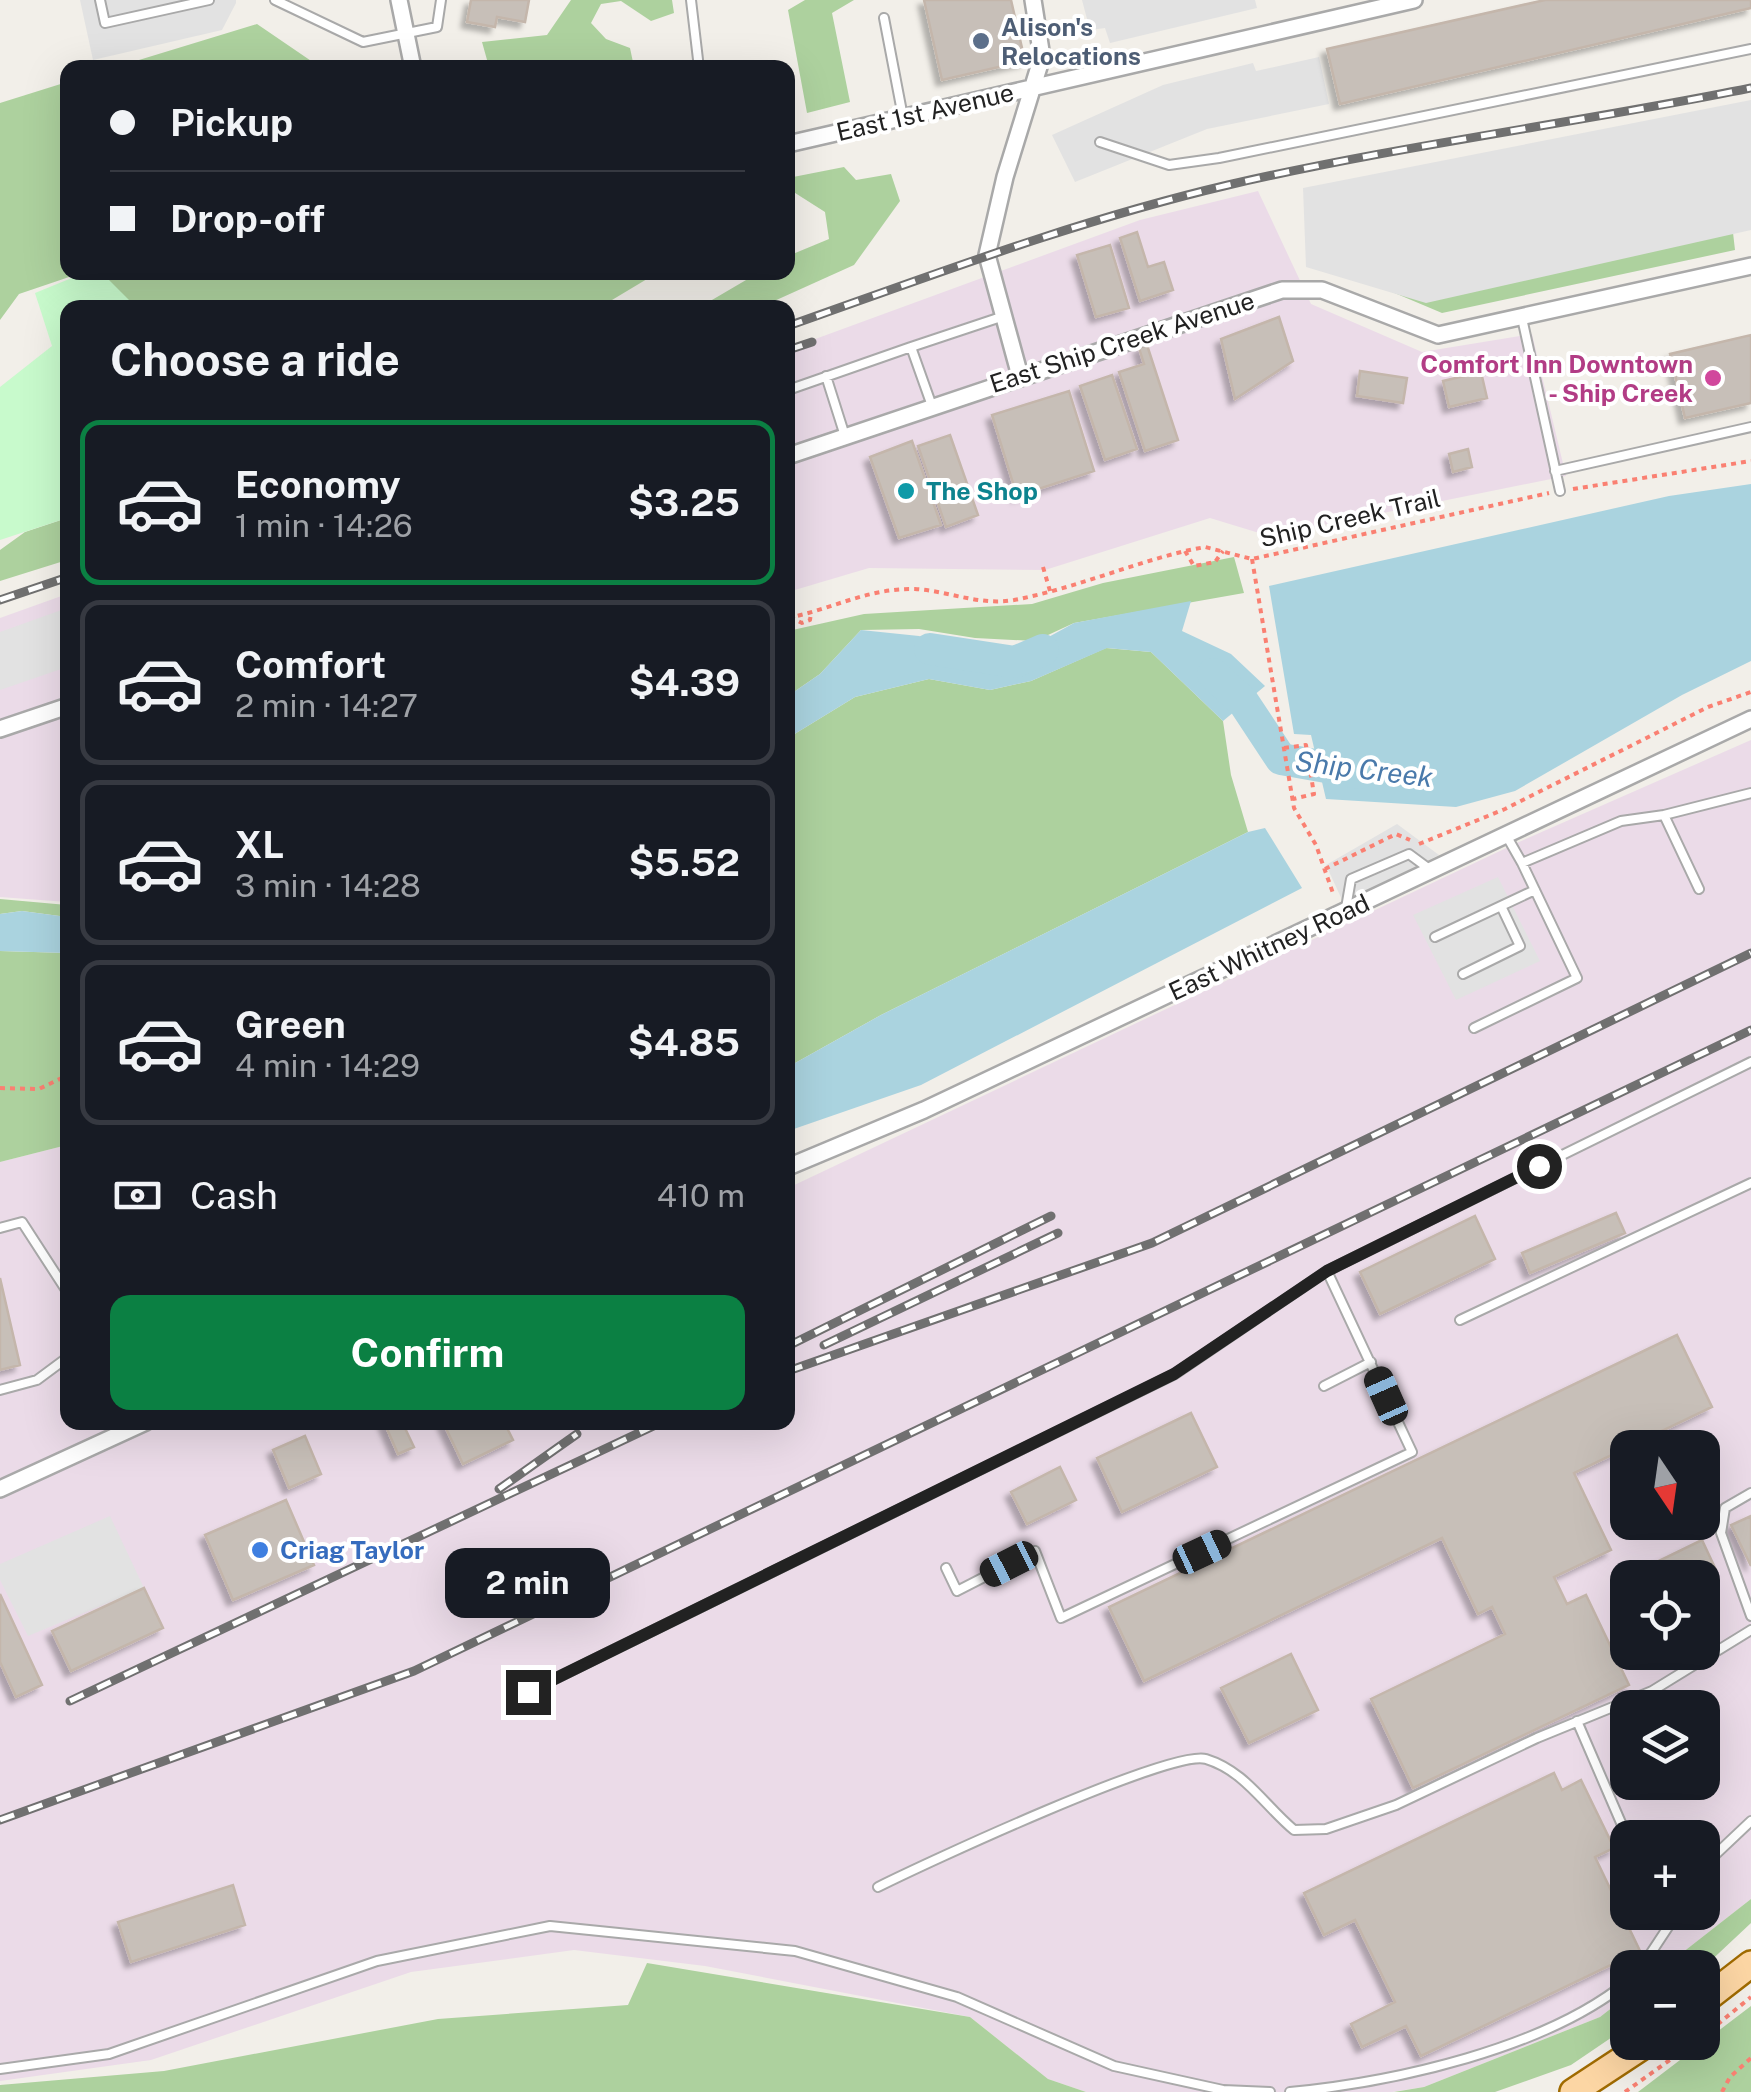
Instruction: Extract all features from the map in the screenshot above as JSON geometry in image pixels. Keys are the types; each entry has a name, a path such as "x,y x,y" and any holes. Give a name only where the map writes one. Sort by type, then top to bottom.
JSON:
{"main road":[{"path":"1720,1988 1751,1964"},
{"path":"1573,2092 1622,2060"}],"street":[{"path":"399,0 411,60"},
{"path":"1020,376 988,244 1042,57 1034,0"},
{"name":"East 1st Avenue","path":"795,142 1414,0"},
{"name":"East Ship Creek Avenue","path":"795,454 1282,290 1322,290 1438,336 1751,266"},
{"path":"0,729 60,709"},
{"name":"East Whitney Road","path":"795,1164 924,1110 1749,720"},
{"path":"0,1489 129,1430"}],"lane":[{"path":"100,0 105,22 210,0"},
{"path":"149,0 152,12"},
{"path":"274,0 363,42 438,27 441,0"},
{"path":"691,0 698,60"},
{"path":"884,18 904,117"},
{"path":"1100,142 1169,165 1220,158 1751,49"},
{"path":"795,387 1004,316"},
{"path":"1522,318 1560,491"},
{"path":"911,347 932,406"},
{"path":"826,376 845,436"},
{"path":"1555,471 1751,427"},
{"path":"1522,862 1622,821 1664,815 1751,792"},
{"path":"1664,815 1699,889"},
{"path":"1474,1028 1577,978 1506,835"},
{"path":"1342,913 1351,880 1408,854 1432,871"},
{"path":"1435,937 1535,890"},
{"path":"1463,974 1520,946 1501,906"},
{"path":"528,1692 1174,1374 1327,1271 1751,1062"},
{"path":"1460,1320 1751,1184"},
{"path":"0,1228 22,1222 60,1281"},
{"path":"946,1568 957,1591 1035,1551 1062,1618 1412,1452 1327,1271"},
{"path":"1324,1386 1371,1362"},
{"path":"0,1390 37,1380 60,1364"},
{"path":"1751,1493 1724,1508 1721,1534 1751,1616"},
{"path":"878,1887 1130,1777 1201,1757 1238,1772 1294,1830 1326,1828 1396,1805 1577,1721 1652,1691 1751,1630"},
{"path":"1577,1721 1620,1820"},
{"path":"1720,1851 1751,1820"},
{"path":"0,2069 109,2054 377,1961 550,1926 795,1952 957,1996 1114,2066 1223,2090 1270,2092"},
{"path":"1290,2092 1415,2073 1582,2013 1610,1994"}],"path":[{"path":"1749,462 1751,468"},
{"name":"Ship Creek Trail","path":"795,617 812,614 856,594 915,589 980,602 1050,591 1206,547 1252,558 1560,491 1749,462"},
{"path":"1185,551 1194,566 1216,562 1223,551"},
{"path":"1252,558 1294,808 1342,913"},
{"path":"1043,567 1050,591"},
{"path":"1325,869 1396,834 1420,845 1506,808 1708,707 1751,692"},
{"path":"1284,748 1306,745 1309,761 1314,794 1292,799"},
{"path":"0,1088 39,1089 60,1079"},
{"path":"1720,2023 1751,1998"},
{"path":"1722,2092 1730,2077 1751,2058"},
{"path":"1625,2092 1670,2060"}],"shaded area":[{"path":"80,0 236,3 222,30 93,60"},
{"path":"1082,0 1255,0 1257,8 1110,43 1105,28 1090,30"},
{"path":"1319,57 1329,104 1207,129 1075,182 1052,135 1163,85 1253,63 1256,71"},
{"path":"1751,100 1751,230 1426,303 1306,267 1303,188"},
{"path":"1258,191 1311,304 1422,352 1532,334 1566,476 1269,536 1210,518 1045,570 869,568 795,590 795,346 1140,220"},
{"path":"60,597 60,901 0,897 0,618"},
{"path":"60,611 60,669 0,690 0,632"},
{"path":"1751,740 1751,1899 1720,1923 1720,1820 1610,1820 1610,1930 1711,1930 1686,1950 1610,1950 1610,2009 1600,2017 1424,2087 1392,2092 1086,2092 1048,2079 970,2017 705,1966 574,1950 411,1972 151,2060 0,2081 0,1162 60,1147 60,1430 795,1430 795,1185 1519,842"},
{"path":"1397,824 1439,855 1343,902 1326,865"},
{"path":"1498,877 1540,961 1456,1000 1413,915"},
{"path":"110,1516 144,1588 28,1636 0,1580 0,1564"}],"green space":[{"path":"571,0 672,0 674,13 651,21 621,1 601,4 591,23 606,39 630,48 633,60 487,60 482,42 547,35"},
{"path":"805,0 854,0 832,13 850,102 807,113 788,10"},
{"path":"257,24 310,60 139,60"},
{"path":"60,84 60,280 19,294 0,320 0,103"},
{"path":"844,167 856,180 891,174 900,201 854,265 776,300 712,300 746,280 795,280 795,253 829,239 825,212 795,193 795,177"},
{"path":"1732,224 1735,250 1442,313 1378,286"},
{"path":"67,280 109,280 129,300 60,300 60,520 0,540 0,387 52,346 35,293"},
{"path":"102,280 645,280 612,300 111,300"},
{"path":"60,520 60,562 0,581 0,550 25,532"},
{"path":"1234,557 1244,593 1074,623 1035,641 975,638 919,629 861,630 820,674 795,691 795,629 864,614 1032,604 1103,583"},
{"path":"1106,648 1151,652 1223,721 1231,775 1248,832 881,1015 795,1063 795,734 855,697 929,679 990,690 1031,681"},
{"path":"0,899 60,904 60,916 22,911 0,914"},
{"path":"0,951 60,953 60,1147 0,1162"},
{"path":"1751,1899 1751,1923 1720,1952 1686,1950 1711,1930 1720,1930 1720,1923"},
{"path":"647,1963 970,2017 1048,2079 1086,2092 0,2092 0,2085 164,2071 438,2019 628,2005"},
{"path":"1751,2006 1751,2092 1638,2092 1680,2060 1720,2060 1720,2030"},
{"path":"1610,2009 1610,2039 1571,2065 1495,2092 1394,2092 1424,2087 1600,2017"}],"water":[{"path":"1751,484 1751,661 1682,695 1515,791 1456,807 1326,799 1311,735 1294,734 1269,586 1669,496"},
{"path":"1191,601 1182,631 1231,654 1265,686 1223,721 1151,652 1107,648 1031,681 990,690 929,679 855,697 795,734 795,691 820,674 861,630 919,636 996,666 1074,623"},
{"path":"1265,828 1302,888 921,1085 795,1129 795,1063 881,1015 1248,832"},
{"path":"22,911 60,916 60,953 0,951 0,914"}],"building":[{"path":"471,0 529,0 525,22 497,17 495,27 467,22"},
{"path":"924,0 1011,0 1025,61 942,80"},
{"path":"1545,0 1751,0 1751,8 1340,104 1327,49"},
{"path":"1137,232 1148,267 1164,262 1173,290 1140,301 1120,238"},
{"path":"1110,245 1129,308 1096,317 1077,255"},
{"path":"1279,317 1293,361 1235,399 1221,339"},
{"name":"Comfort Inn Downtown - Ship Creek","path":"1751,335 1751,403 1685,418 1670,354"},
{"path":"1147,345 1178,440 1145,451 1119,372 1144,364 1139,348"},
{"path":"1360,371 1407,378 1403,403 1357,396"},
{"path":"1481,372 1487,398 1449,407 1443,381"},
{"path":"1112,375 1137,449 1105,460 1080,386"},
{"path":"1069,391 1094,471 1017,496 992,415"},
{"path":"950,435 978,515 946,527 918,446"},
{"name":"The Shop","path":"912,441 941,525 899,538 870,457"},
{"path":"1468,449 1472,467 1453,472 1449,454"},
{"path":"1616,1213 1625,1233 1530,1273 1522,1253"},
{"path":"1475,1216 1495,1259 1380,1314 1360,1272"},
{"path":"0,1278 20,1365 0,1370"},
{"path":"1677,1335 1712,1407 1664,1430 1610,1430 1610,1456 1574,1473 1611,1550 1554,1577 1567,1604 1586,1595 1610,1645 1610,1670 1622,1670 1629,1685 1610,1690 1610,1694 1413,1788 1371,1699 1505,1634 1492,1607 1478,1614 1442,1538 1144,1681 1109,1607"},
{"path":"1191,1413 1217,1467 1122,1512 1097,1458"},
{"path":"388,1430 406,1430 414,1447 398,1454"},
{"path":"447,1430 508,1430 513,1440 463,1464"},
{"path":"305,1436 321,1474 289,1488 273,1450"},
{"path":"1060,1467 1076,1500 1027,1524 1011,1492"},
{"name":"Criag Taylor","path":"286,1500 314,1565 233,1600 205,1535"},
{"path":"1751,1516 1751,1566 1731,1525"},
{"path":"1702,1540 1711,1560 1661,1560"},
{"path":"144,1588 163,1628 71,1671 52,1631"},
{"path":"0,1594 42,1685 16,1697 0,1662"},
{"path":"1291,1654 1318,1710 1249,1743 1221,1688"},
{"path":"1554,1773 1562,1790 1581,1780 1610,1840 1610,1850 1595,1857 1610,1888 1610,1930 1630,1930 1640,1950 1610,1950 1610,1965 1421,2056 1406,2026 1362,2047 1351,2024 1395,2002 1355,1920 1324,1935 1304,1893"},
{"path":"233,1885 245,1925 131,1962 118,1922"}],"waterway":[{"name":"Ship Creek","path":"930,649 1015,662 1043,650"},
{"name":"Ship Creek","path":"1213,674 1244,703 1281,759 1360,773"}],"railway":[{"path":"795,324 1061,232 1228,185 1751,88"},
{"path":"795,348 812,342"},
{"path":"0,600 60,580"},
{"path":"795,1369 1152,1243 1751,953"},
{"path":"0,1820 414,1671 1751,1030"},
{"path":"795,1343 1051,1216"},
{"path":"824,1345 1058,1233"},
{"path":"70,1701 645,1430"},
{"path":"499,1489 577,1434"}],"place":[{"name":"Alison's Relocations","path":"981,41"},
{"name":"Comfort Inn Downtown - Ship Creek","path":"1713,378"},
{"name":"The Shop","path":"906,491"},
{"name":"Criag Taylor","path":"260,1550"}],"route":[{"path":"528,1692 1174,1374 1327,1271 1539,1166"}]}
